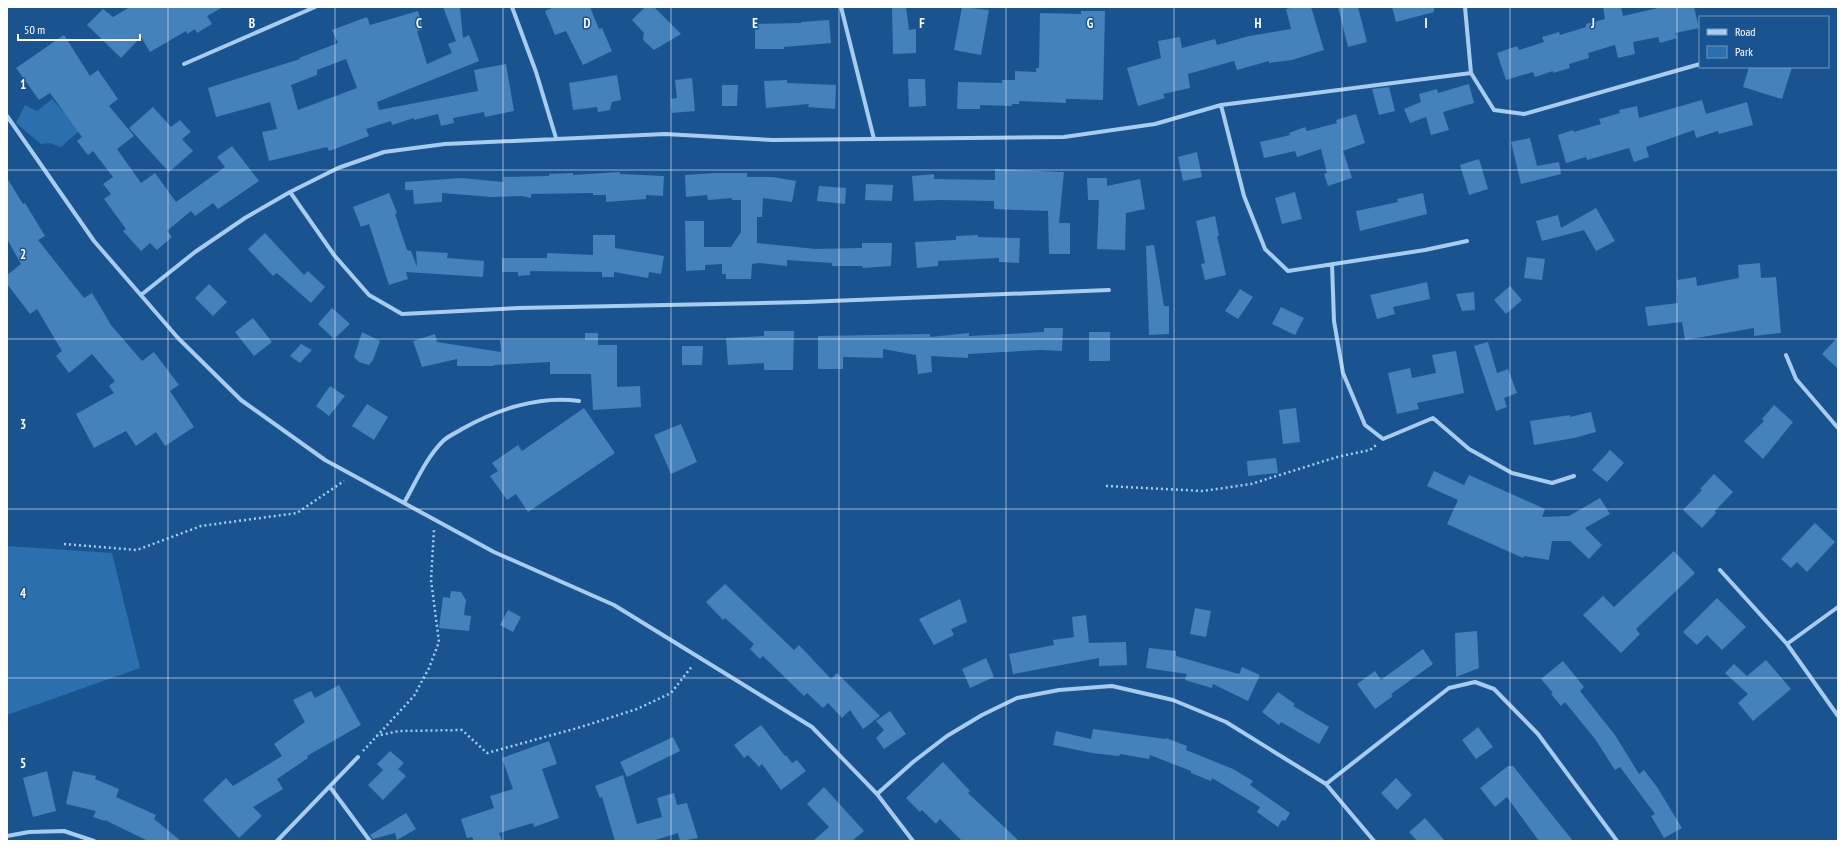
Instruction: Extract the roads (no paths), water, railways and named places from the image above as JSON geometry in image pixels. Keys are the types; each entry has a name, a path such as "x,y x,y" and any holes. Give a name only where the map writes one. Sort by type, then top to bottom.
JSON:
{"street":[{"path":"184,64 315,7"},
{"path":"512,7 536,72 556,138"},
{"path":"841,7 874,139"},
{"path":"1465,7 1471,73 1494,110 1524,114 1699,64"},
{"path":"141,295 195,252 245,218 290,192 338,168 384,152 445,144 665,134 773,140 1064,137 1148,126 1221,105 1471,73"},
{"path":"1221,105 1244,196 1265,249 1288,271 1425,250 1467,241"},
{"path":"7,116 94,241 178,338 241,400 325,460 494,552 614,604 812,728 877,794 912,841"},
{"path":"290,192 334,254 369,295 402,314 519,308 806,302 1109,290"},
{"path":"1332,264 1334,321 1343,373 1365,425 1383,439 1433,418 1470,450 1512,473 1552,483 1574,476"},
{"path":"1786,355 1796,379 1838,428"},
{"path":"404,503 431,455 444,439 477,421 507,408 561,398 579,400"},
{"path":"1720,570 1787,644 1838,716"},
{"path":"1787,644 1838,607"},
{"path":"1326,784 1449,688 1475,682 1494,689 1538,734 1617,841"},
{"path":"877,794 913,762 947,736 982,715 1017,698 1059,690 1112,686 1173,700 1226,722 1326,784 1374,841"},
{"path":"277,841 358,757"},
{"path":"330,787 370,841"},
{"path":"7,836 29,832 64,831 94,841"}]}
